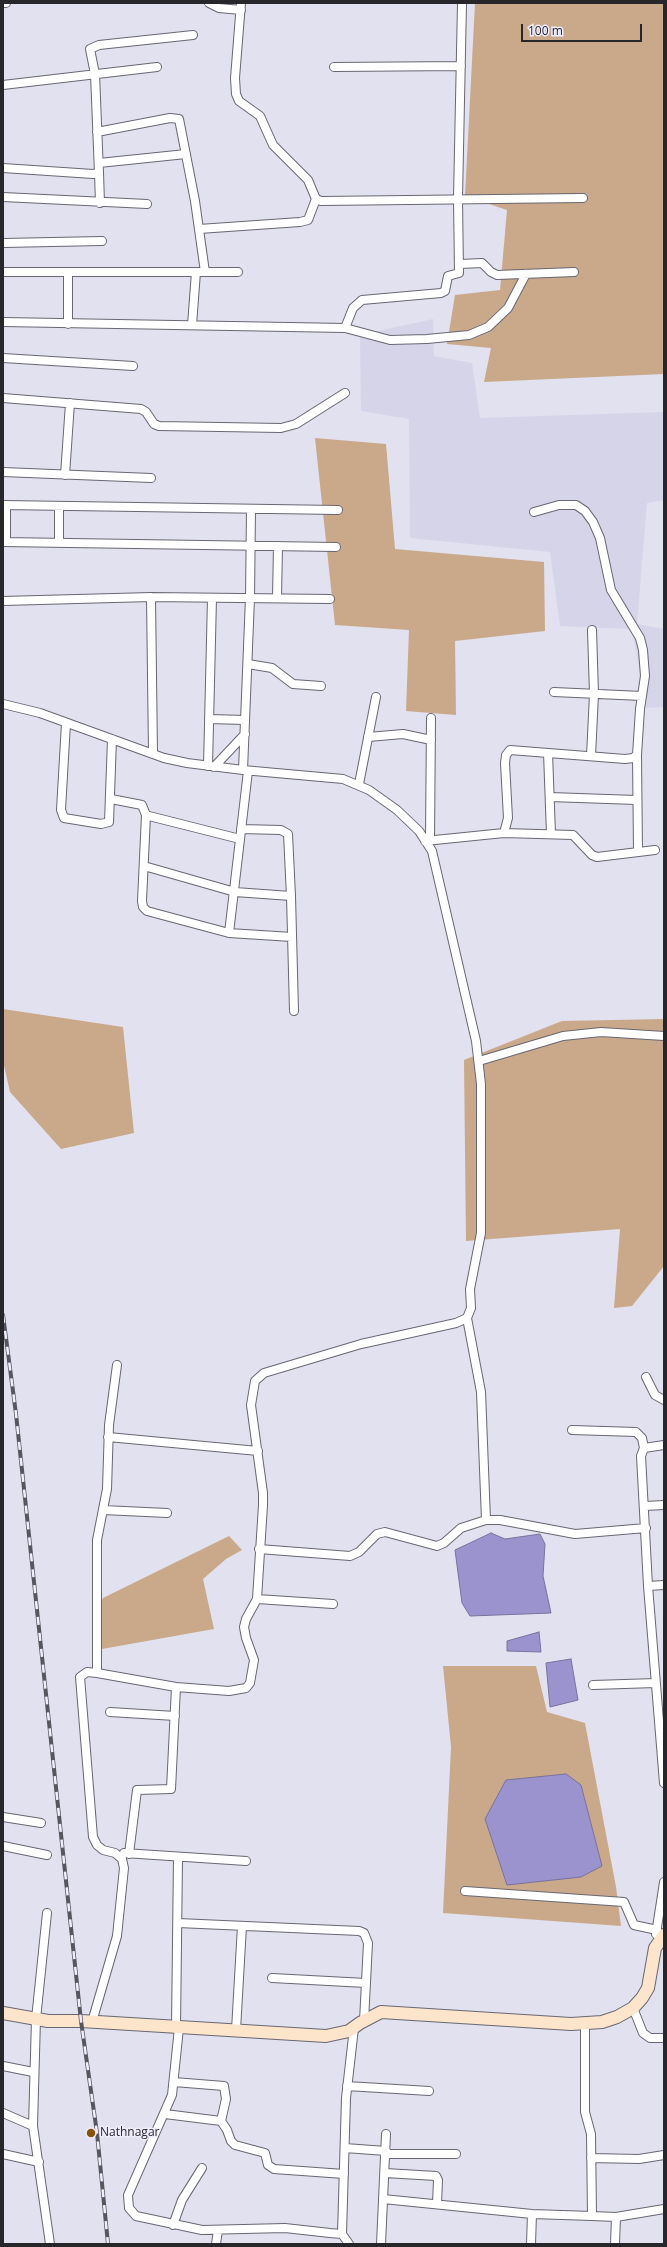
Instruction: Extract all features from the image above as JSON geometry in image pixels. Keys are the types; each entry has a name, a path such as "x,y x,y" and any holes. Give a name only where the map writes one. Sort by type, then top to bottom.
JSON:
{"street":[{"path":"199,229 300,222 308,220 316,199 308,180 273,146 260,116 239,101 236,94 235,78 241,7 218,8 209,3"},
{"path":"345,328 357,302 371,298 441,293 445,291 448,276 459,273 458,198 462,3"},
{"path":"100,203 95,74 90,49 94,46 193,35"},
{"path":"334,67 461,66"},
{"path":"3,85 157,67"},
{"path":"97,132 175,118 179,119 199,229 205,272"},
{"path":"99,163 186,154"},
{"path":"3,168 93,174 99,172"},
{"path":"3,197 100,203 147,204"},
{"path":"316,199 320,201 458,198 582,198"},
{"path":"3,243 102,241"},
{"path":"460,264 482,263 491,272 497,275 574,272"},
{"path":"3,272 238,272"},
{"path":"68,272 68,324"},
{"path":"192,325 196,272"},
{"path":"3,322 345,328 376,338 398,340 479,332 488,327 508,308 526,274"},
{"path":"3,358 133,366"},
{"path":"3,398 141,409 146,412 154,424 159,426 280,428 296,424 345,393"},
{"path":"65,475 70,403"},
{"path":"3,472 151,478"},
{"path":"534,512 559,504 576,505 585,511 593,522 600,538 612,590 640,638 645,676 637,755 636,800 638,852"},
{"path":"336,547 5,542 5,505 338,510"},
{"path":"59,506 59,543"},
{"path":"230,933 246,771 245,720 250,598 251,509"},
{"path":"277,598 278,546"},
{"path":"3,601 151,597 330,599"},
{"path":"151,597 153,754"},
{"path":"211,767 209,719 212,598"},
{"path":"591,756 594,694 592,630"},
{"path":"248,664 272,668 294,684 321,686"},
{"path":"554,692 642,696"},
{"path":"356,783 368,737 376,697"},
{"path":"3,704 66,723 153,754 211,767 343,778 356,783 397,810 428,841 438,872 479,1060 481,1233 470,1289 471,1308 467,1318 481,1392 486,1520"},
{"path":"428,841 431,718"},
{"path":"209,719 245,720"},
{"path":"66,723 61,814 68,819 105,824 109,822 112,740"},
{"path":"211,767 245,734"},
{"path":"368,737 403,734 431,740"},
{"path":"504,833 508,818 506,755 510,750 625,759 632,758 637,755"},
{"path":"548,753 551,834"},
{"path":"550,797 636,800"},
{"path":"111,799 142,805 146,815 142,900 143,907 146,911 230,933 292,937"},
{"path":"146,815 240,839"},
{"path":"241,829 281,830 288,834 294,1010"},
{"path":"428,841 504,833 551,834 574,835 592,856 597,857 655,850"},
{"path":"144,866 235,892 291,896"},
{"path":"479,1060 570,1035 601,1032 664,1036"},
{"path":"246,1862 115,1853 104,1850 97,1845 93,1837 79,1687 80,1677 87,1672 97,1672 176,1687 229,1691 246,1688 250,1683 254,1664 244,1627 246,1619 257,1599 258,1549 263,1493 251,1404 255,1381 264,1373 361,1344 456,1323 467,1318"},
{"path":"97,1672 97,1540 108,1478 108,1437 117,1365"},
{"path":"646,1377 655,1395 664,1400"},
{"path":"572,1430 636,1432 642,1438 644,1448 641,1456 645,1506 648,1586 656,1682 662,1729 664,1783"},
{"path":"108,1437 258,1451"},
{"path":"644,1448 664,1445"},
{"path":"645,1506 664,1505"},
{"path":"102,1510 167,1513"},
{"path":"258,1549 350,1556 359,1552 377,1534 385,1532 437,1546 444,1543 461,1528 486,1520 500,1520 575,1534 646,1528"},
{"path":"648,1586 664,1585"},
{"path":"257,1599 333,1604"},
{"path":"592,1685 656,1682"},
{"path":"129,1854 137,1790 171,1789 176,1687"},
{"path":"110,1712 175,1716"},
{"path":"3,1817 41,1823"},
{"path":"3,1846 47,1855"},
{"path":"92,2022 118,1929 124,1868 122,1859 115,1853"},
{"path":"178,1858 177,2028 174,2082 165,2114 128,2195 129,2208 136,2216 202,2230 285,2228 342,2234"},
{"path":"3,2013 48,2021 92,2022 326,2036 338,2035 354,2028 381,2012 585,2023 617,2017 633,2008 648,1988 655,1948 660,1932 664,1882"},
{"path":"465,1891 624,1902 634,1926 660,1932"},
{"path":"47,1912 36,2019 33,2072 33,2126 50,2244"},
{"path":"178,1923 359,1931 364,1933 368,1943 364,2021"},
{"path":"236,2030 242,1926"},
{"path":"272,1978 366,1983"},
{"path":"633,2008 643,2033 650,2038 664,2038"},
{"path":"585,2023 585,2112 591,2134 592,2216"},
{"path":"349,2244 342,2234 347,2086 354,2028"},
{"path":"3,2066 33,2072"},
{"path":"174,2082 224,2086 226,2099 220,2121 235,2145 265,2153 270,2168 344,2174"},
{"path":"347,2086 428,2091"},
{"path":"3,2113 33,2126"},
{"path":"165,2114 220,2121"},
{"path":"381,2244 386,2134"},
{"path":"345,2148 386,2152 456,2154"},
{"path":"3,2154 39,2162"},
{"path":"591,2158 639,2160 664,2156"},
{"path":"173,2225 182,2200 202,2168"},
{"path":"384,2173 436,2176 438,2180 437,2204"},
{"path":"383,2199 532,2214 616,2217 664,2209"},
{"path":"531,2244 532,2214"},
{"path":"616,2217 616,2244"},
{"path":"216,2244 218,2230"}],"shaded area":[{"path":"475,3 664,3 664,374 484,382 491,348 447,344 455,295 500,290 507,210 465,196"},
{"path":"433,319 434,356 472,363 480,418 664,412 664,500 647,503 637,624 664,629 664,707 646,708 632,629 560,626 550,552 410,538 409,419 361,411 360,335"},
{"path":"315,438 386,444 395,549 544,562 545,631 455,641 456,715 406,711 409,630 335,625"},
{"path":"3,1009 123,1027 134,1133 61,1149 10,1092 3,1061"},
{"path":"664,1019 664,1266 632,1306 614,1308 620,1229 466,1241 464,1060 562,1021"},
{"path":"491,1533 505,1539 540,1534 545,1544 543,1576 551,1613 470,1616 462,1603 455,1550"},
{"path":"229,1536 242,1550 226,1559 203,1579 214,1629 102,1649 97,1609 103,1598"},
{"path":"539,1632 541,1652 507,1651 507,1641"},
{"path":"571,1659 578,1700 550,1707 546,1663"},
{"path":"443,1666 536,1666 547,1712 585,1723 616,1887 621,1926 443,1913 451,1747"},
{"path":"566,1774 581,1785 602,1866 581,1877 507,1885 485,1819 506,1780"}],"railway":[{"path":"3,1315 16,1414 81,2021 97,2133 108,2244"}],"place":[{"name":"Nathnagar","path":"91,2133"}]}
